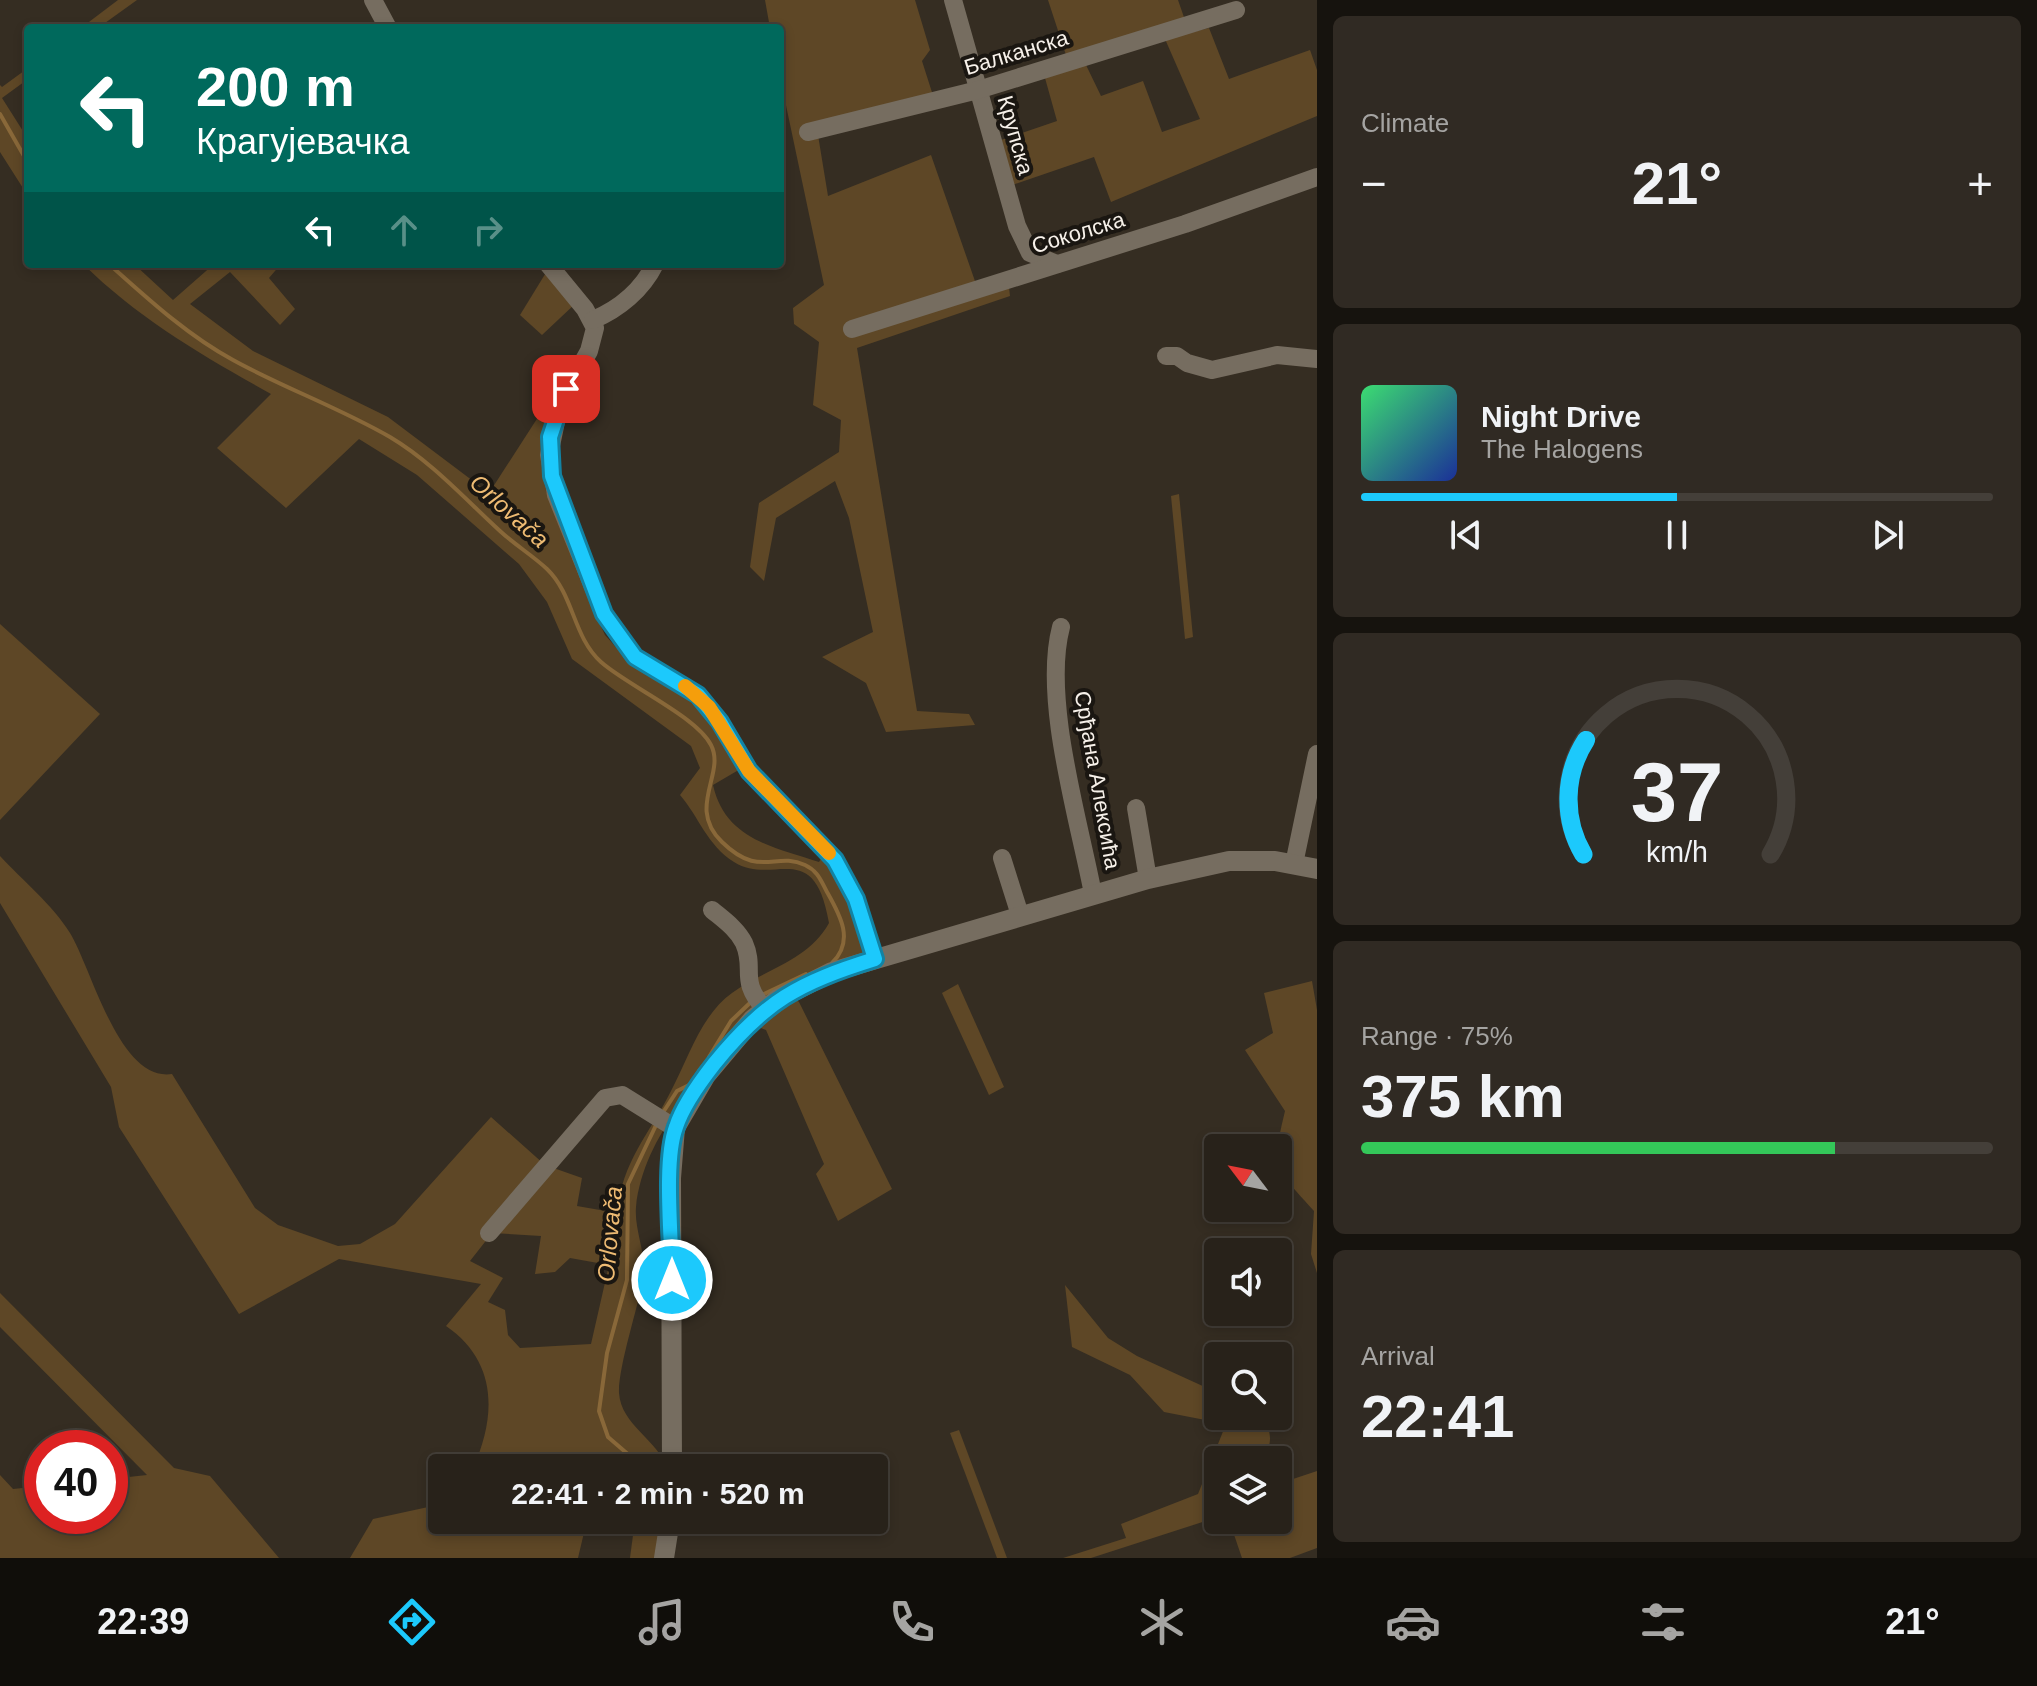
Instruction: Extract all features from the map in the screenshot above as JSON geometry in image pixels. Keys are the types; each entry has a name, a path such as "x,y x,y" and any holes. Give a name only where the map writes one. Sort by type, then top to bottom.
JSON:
{"street":[{"path":"373,0 386,24"},
{"name":"Крупска","path":"953,0 1017,226 1030,253 1057,264"},
{"name":"Балканска","path":"808,132 978,90 1236,10"},
{"name":"Соколска","path":"852,329 1185,224 1317,177"},
{"path":"551,268 593,320 596,336 560,403 549,455 556,495 604,614 635,657 698,695 720,722 749,771 835,860 856,899 875,959"},
{"path":"593,320 612,312 626,300 652,268"},
{"path":"1166,356 1177,356 1187,363 1212,370 1228,369 1266,356 1317,359"},
{"name":"Срђана Алексића","path":"1061,627 1055,663 1062,737 1093,894"},
{"path":"1294,864 1317,754"},
{"path":"1136,808 1148,879"},
{"path":"1002,858 1020,915"},
{"name":"Срђана Алексића","path":"669,1124 758,999 875,959 1148,879 1229,861 1294,864 1317,869"},
{"path":"712,910 733,928 745,945 758,999"},
{"path":"489,1233 605,1098 622,1095 669,1124 672,1454"},
{"path":"664,1558 668,1534"}],"shaded area":[{"path":"118,0 137,0 104,24 86,24"},
{"path":"765,0 915,0 930,50 922,61 937,108 818,135 828,196 931,155 976,284 1009,287 1010,296 857,348 917,711 969,714 975,725 886,732 866,683 822,657 873,632 849,518 835,481 776,518 764,581 750,567 759,503 839,452 841,420 813,405 819,342 794,324 793,308 824,285 784,96 784,24 769,24"},
{"path":"1048,0 1178,0 1186,23 1067,58"},
{"path":"1209,28 1229,79 1310,50 1317,70 1317,116 1111,202 1094,157 1012,185 998,141 1057,121 1045,78 1086,65 1101,96 1143,81 1162,132 1200,119 1165,39"},
{"path":"24,71 24,82 2,98 24,133 24,190 0,152 0,85 2,87"},
{"path":"87,268 138,268 173,300 209,268 278,268 269,278 295,309 280,325 230,272 190,304 253,351 388,417 481,487 491,490 551,397 542,446 546,491 587,578 590,603 605,635 623,655 693,697 742,768 713,785 728,818 753,838 768,845 819,862 824,854 837,872 869,962 790,993 799,1002 892,1189 838,1221 816,1174 824,1164 766,1030 748,1023 678,1108 663,1131 641,1180 636,1207 644,1271 619,1393 626,1414 659,1454 479,1454 486,1428 488,1390 475,1356 463,1340 446,1326 481,1284 339,1259 239,1314 119,1127 111,1087 0,903 0,856 63,923 122,1042 137,1060 153,1072 172,1074 255,1208 278,1225 338,1246 360,1244 395,1224 491,1117 545,1165 582,1178 577,1206 617,1213 630,1163 712,1013 732,993 810,947 829,923 822,896 813,880 803,872 749,868 734,862 710,839 680,795 700,768 691,746 572,659 547,602 519,564 417,475 359,439 286,508 217,448 271,394 172,335 126,302","holes":["492,1233 541,1236 535,1274 555,1272 570,1258 609,1265 591,1344 520,1348 508,1335 505,1310 488,1302 503,1278 470,1261"]},
{"path":"547,271 576,303 542,335 520,315"},
{"path":"1179,494 1193,637 1185,639 1171,496"},
{"path":"0,624 100,714 0,820"},
{"path":"1312,981 1317,1010 1317,1273 1311,1254 1314,1211 1292,1186 1292,1134 1280,1134 1285,1111 1245,1050 1273,1033 1264,993"},
{"path":"958,984 1004,1087 989,1095 942,993"},
{"path":"1065,1285 1108,1338 1137,1356 1204,1387 1204,1420 1164,1412 1130,1375 1072,1347"},
{"path":"0,1293 174,1468 210,1476 279,1558 0,1558 0,1475 13,1489 24,1488 24,1534 128,1534 128,1477 147,1475 128,1456 128,1430 102,1430 0,1327"},
{"path":"959,1430 1007,1558 997,1558 950,1433"},
{"path":"1224,1430 1268,1430 1269,1446 1217,1446"},
{"path":"1317,1471 1317,1548 1290,1558 1242,1558 1234,1534 1292,1534 1292,1479"},
{"path":"1204,1479 1204,1522 1091,1558 1063,1558 1126,1538 1121,1524 1198,1494"},
{"path":"428,1507 428,1534 584,1534 578,1558 350,1558 373,1519"},
{"path":"633,1534 668,1534 665,1558 630,1558"}],"waterway":[{"path":"0,114 24,156"},
{"name":"Orlovača","path":"114,268 168,315 216,350 405,447 547,569 563,591 585,641 601,662 677,712 711,745 714,767 707,816 722,842 747,859 794,862 809,867 819,877 843,928 843,946 832,963"},
{"name":"Orlovača","path":"760,996 806,974"},
{"name":"Orlovača","path":"709,1057 731,1021 752,1001"},
{"name":"Orlovača","path":"662,1114 677,1091 691,1084"},
{"name":"Orlovača","path":"628,1454 608,1437 599,1411 607,1353 627,1280 628,1184 658,1121"}],"slow traffic":[{"path":"685,686 709,707 749,771 829,853"}],"route":[{"path":"566,389 550,437 552,476 556,495 613,632 635,657 698,695 720,722 749,771 819,840 835,860 856,899 875,959 832,972 778,999 753,1019 706,1075 675,1128 671,1178 672,1280"}]}
